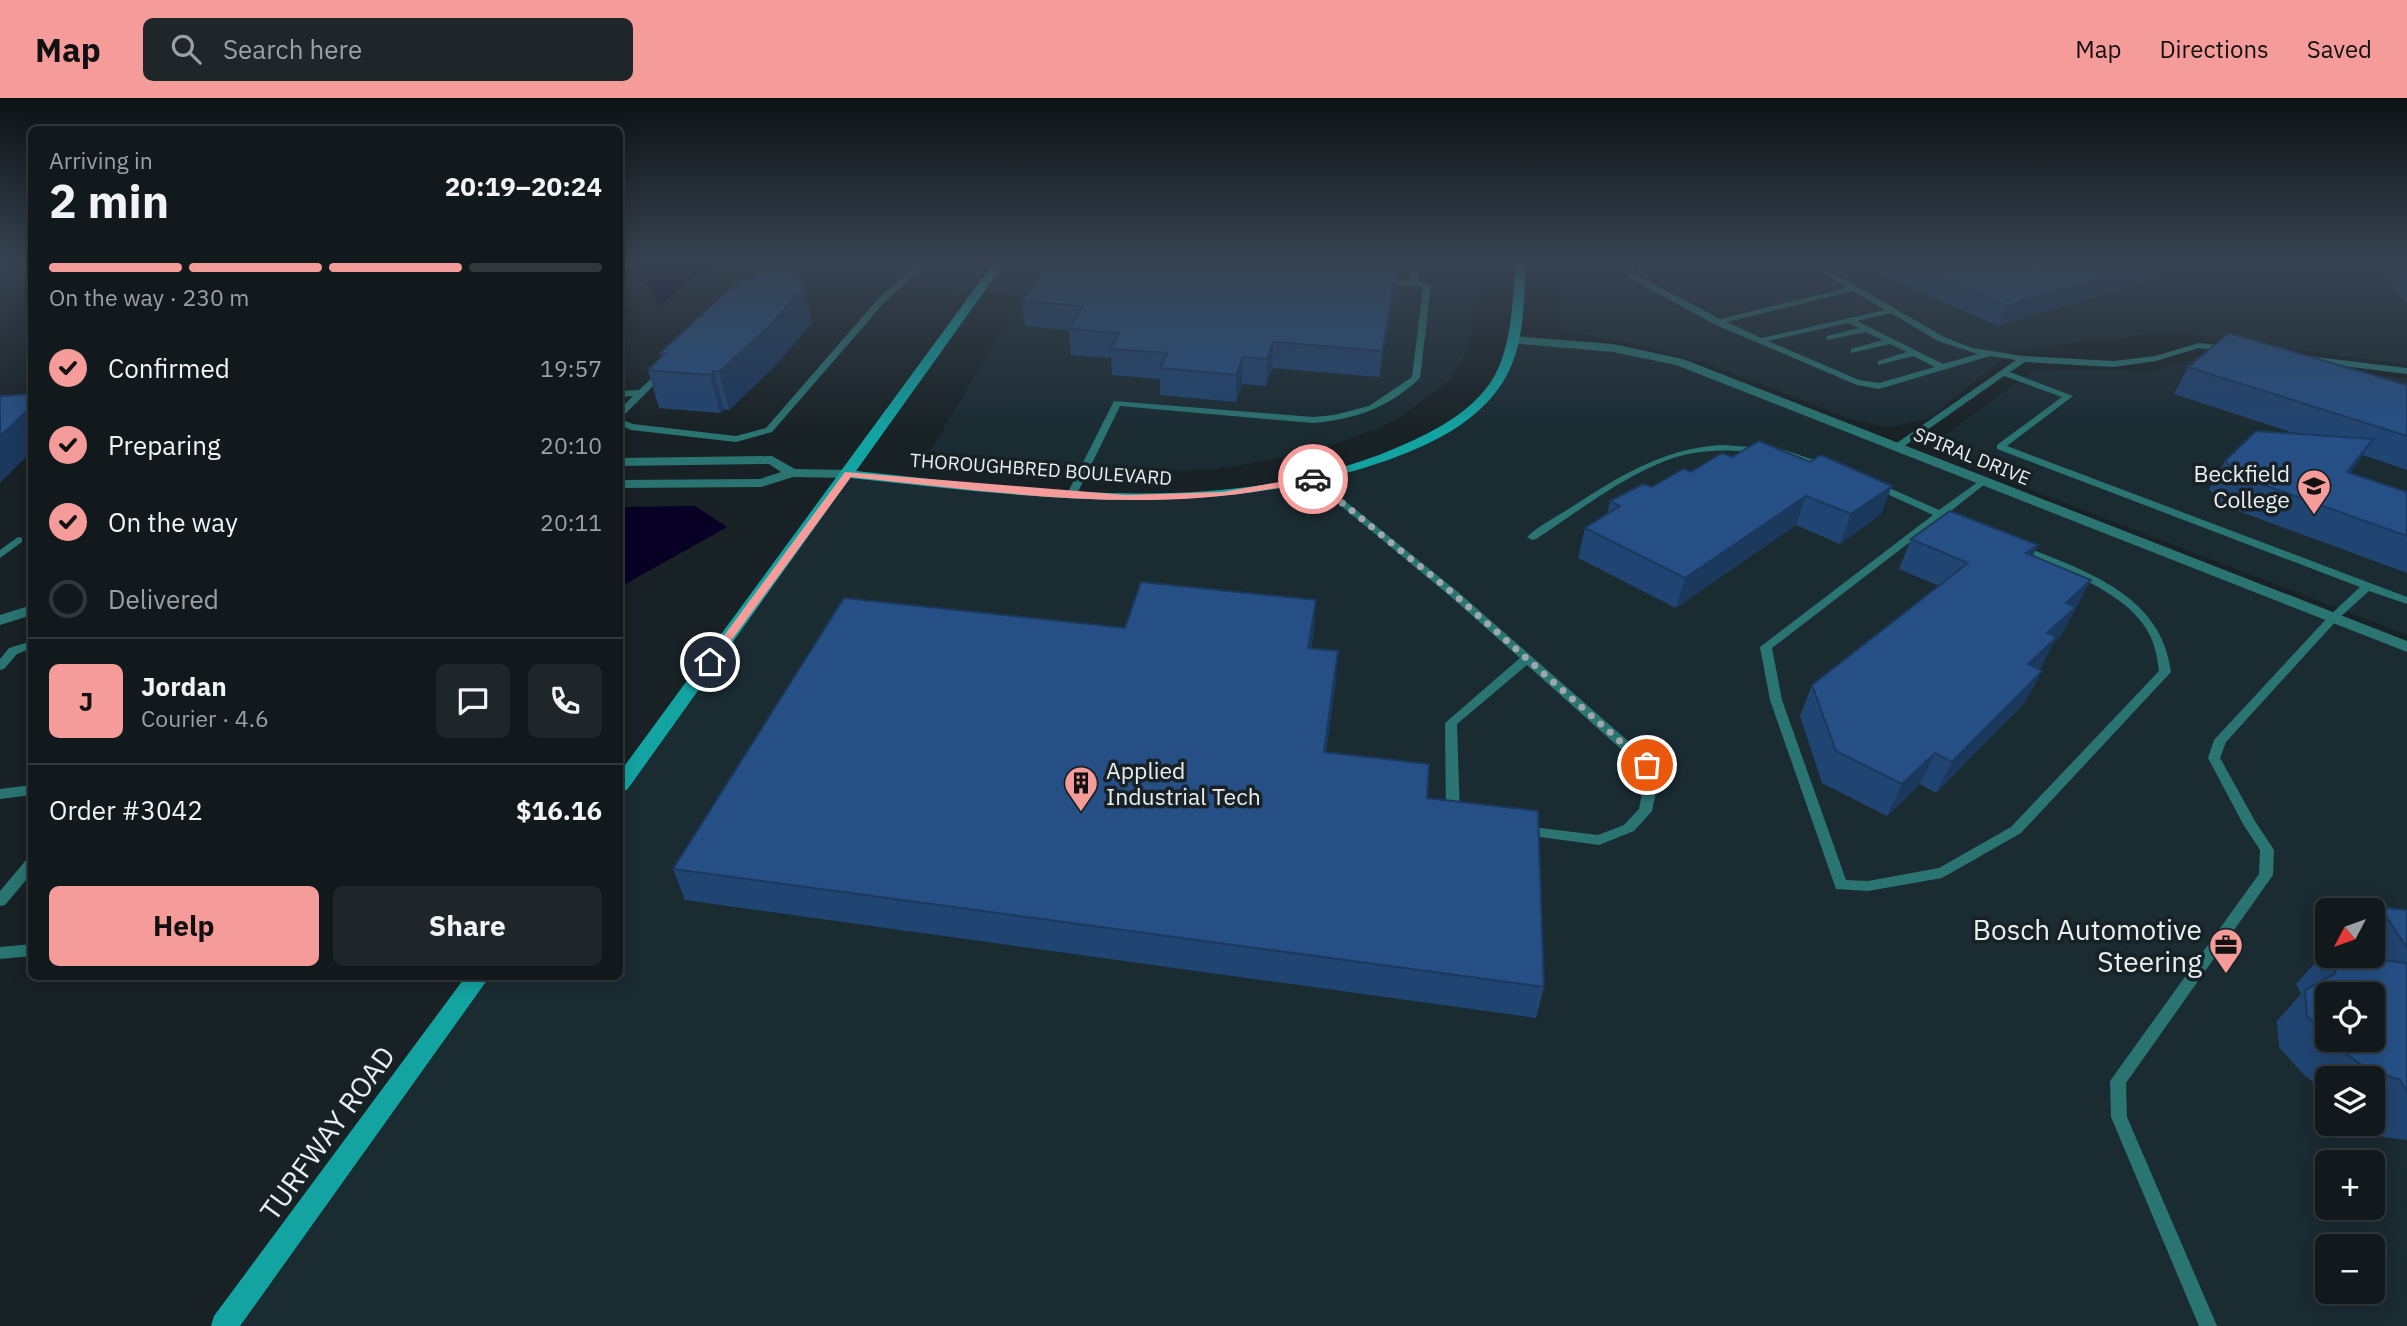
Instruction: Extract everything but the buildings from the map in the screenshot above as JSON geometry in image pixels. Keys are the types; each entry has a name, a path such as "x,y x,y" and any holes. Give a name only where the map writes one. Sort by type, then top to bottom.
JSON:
{"main road":[{"path":"623,781 960,318"},
{"name":"THOROUGHBRED BOULEVARD","path":"848,474 1126,498 1223,495 1314,479 1375,461 1410,447 1452,423 1492,389 1503,370 1513,340 1515,318"},
{"name":"TURFWAY ROAD","path":"224,1326 476,980"}],"street":[{"name":"SPIRAL DRIVE","path":"1513,340 1613,348 1679,362 2407,647"},
{"path":"623,462 772,460 792,473"},
{"path":"623,484 761,483 792,473 848,474"},
{"path":"0,620 28,611"}],"lane":[{"path":"623,423 631,427 736,439 750,438 769,430 866,318"},
{"path":"1072,494 1117,403 1313,420 1354,414 1386,400 1416,378 1423,318"},
{"path":"1709,318 1839,374 1879,386 1989,353"},
{"path":"1717,323 1736,318"},
{"path":"1761,340 1857,318"},
{"path":"1907,318 1941,339 1970,350 2023,359 2114,364 2156,358 2199,345 2241,350"},
{"path":"1850,320 1942,367"},
{"path":"1830,338 1867,329"},
{"path":"1854,351 1891,341"},
{"path":"1784,350 1799,346"},
{"path":"1881,363 1914,353"},
{"path":"2296,357 2407,371"},
{"path":"1813,362 1825,359"},
{"path":"1897,447 2023,359"},
{"path":"623,411 669,366"},
{"path":"1839,374 1849,371"},
{"path":"2003,373 2068,396 2000,447 2407,601"},
{"path":"623,394 641,393"},
{"path":"1532,537 1645,468 1678,454 1714,447 1743,447 1783,452 1833,470"},
{"path":"1314,479 1454,594 1647,765 1651,783 1645,811 1629,828 1599,840 1506,829"},
{"path":"1859,480 1966,525"},
{"path":"1982,482 1766,647 1776,700 1841,885 1868,887 1942,873 2016,830 2165,672 2160,643 2145,620 2120,598 2088,577 2003,541"},
{"path":"0,555 18,540"},
{"path":"2208,1326 2119,1117 2118,1080 2266,874 2267,850 2214,758 2220,740 2333,618 2368,586"},
{"path":"0,666 13,651 28,645"},
{"path":"1467,824 1453,822 1451,723 1526,659"},
{"path":"0,794 28,790"},
{"path":"0,901 28,868"},
{"path":"0,953 28,950"}],"shaded area":[{"path":"1009,318 1475,318 1472,335 1451,379 1405,414 1377,429 1305,454 1212,470 1131,472 927,456"},
{"path":"1560,318 2407,318 2407,365 2168,332 2013,350 1930,418 1888,428 1850,419 1714,366 1635,344 1560,330"},
{"path":"1513,340 1657,356 2407,647 2407,1326 224,1326 477,980 623,980 623,781 848,474 1004,490 1171,498 1328,477 1443,430 1492,389"},
{"path":"2211,353 2407,379 2407,635 1953,460 1942,449 1942,437 2035,369 2151,372"},
{"path":"695,506 727,527 623,585 623,510 627,507"}],"way so far":[{"path":"1313,479 1454,594 1647,765"}],"place":[{"name":"Beckfield College","path":"2314,516"},
{"name":"Applied Industrial Tech","path":"1081,813"},
{"name":"Bosch Automotive Steering","path":"2226,975"}],"route":[{"path":"710,662 848,474 1004,490 1126,498 1223,495 1313,479"}]}
